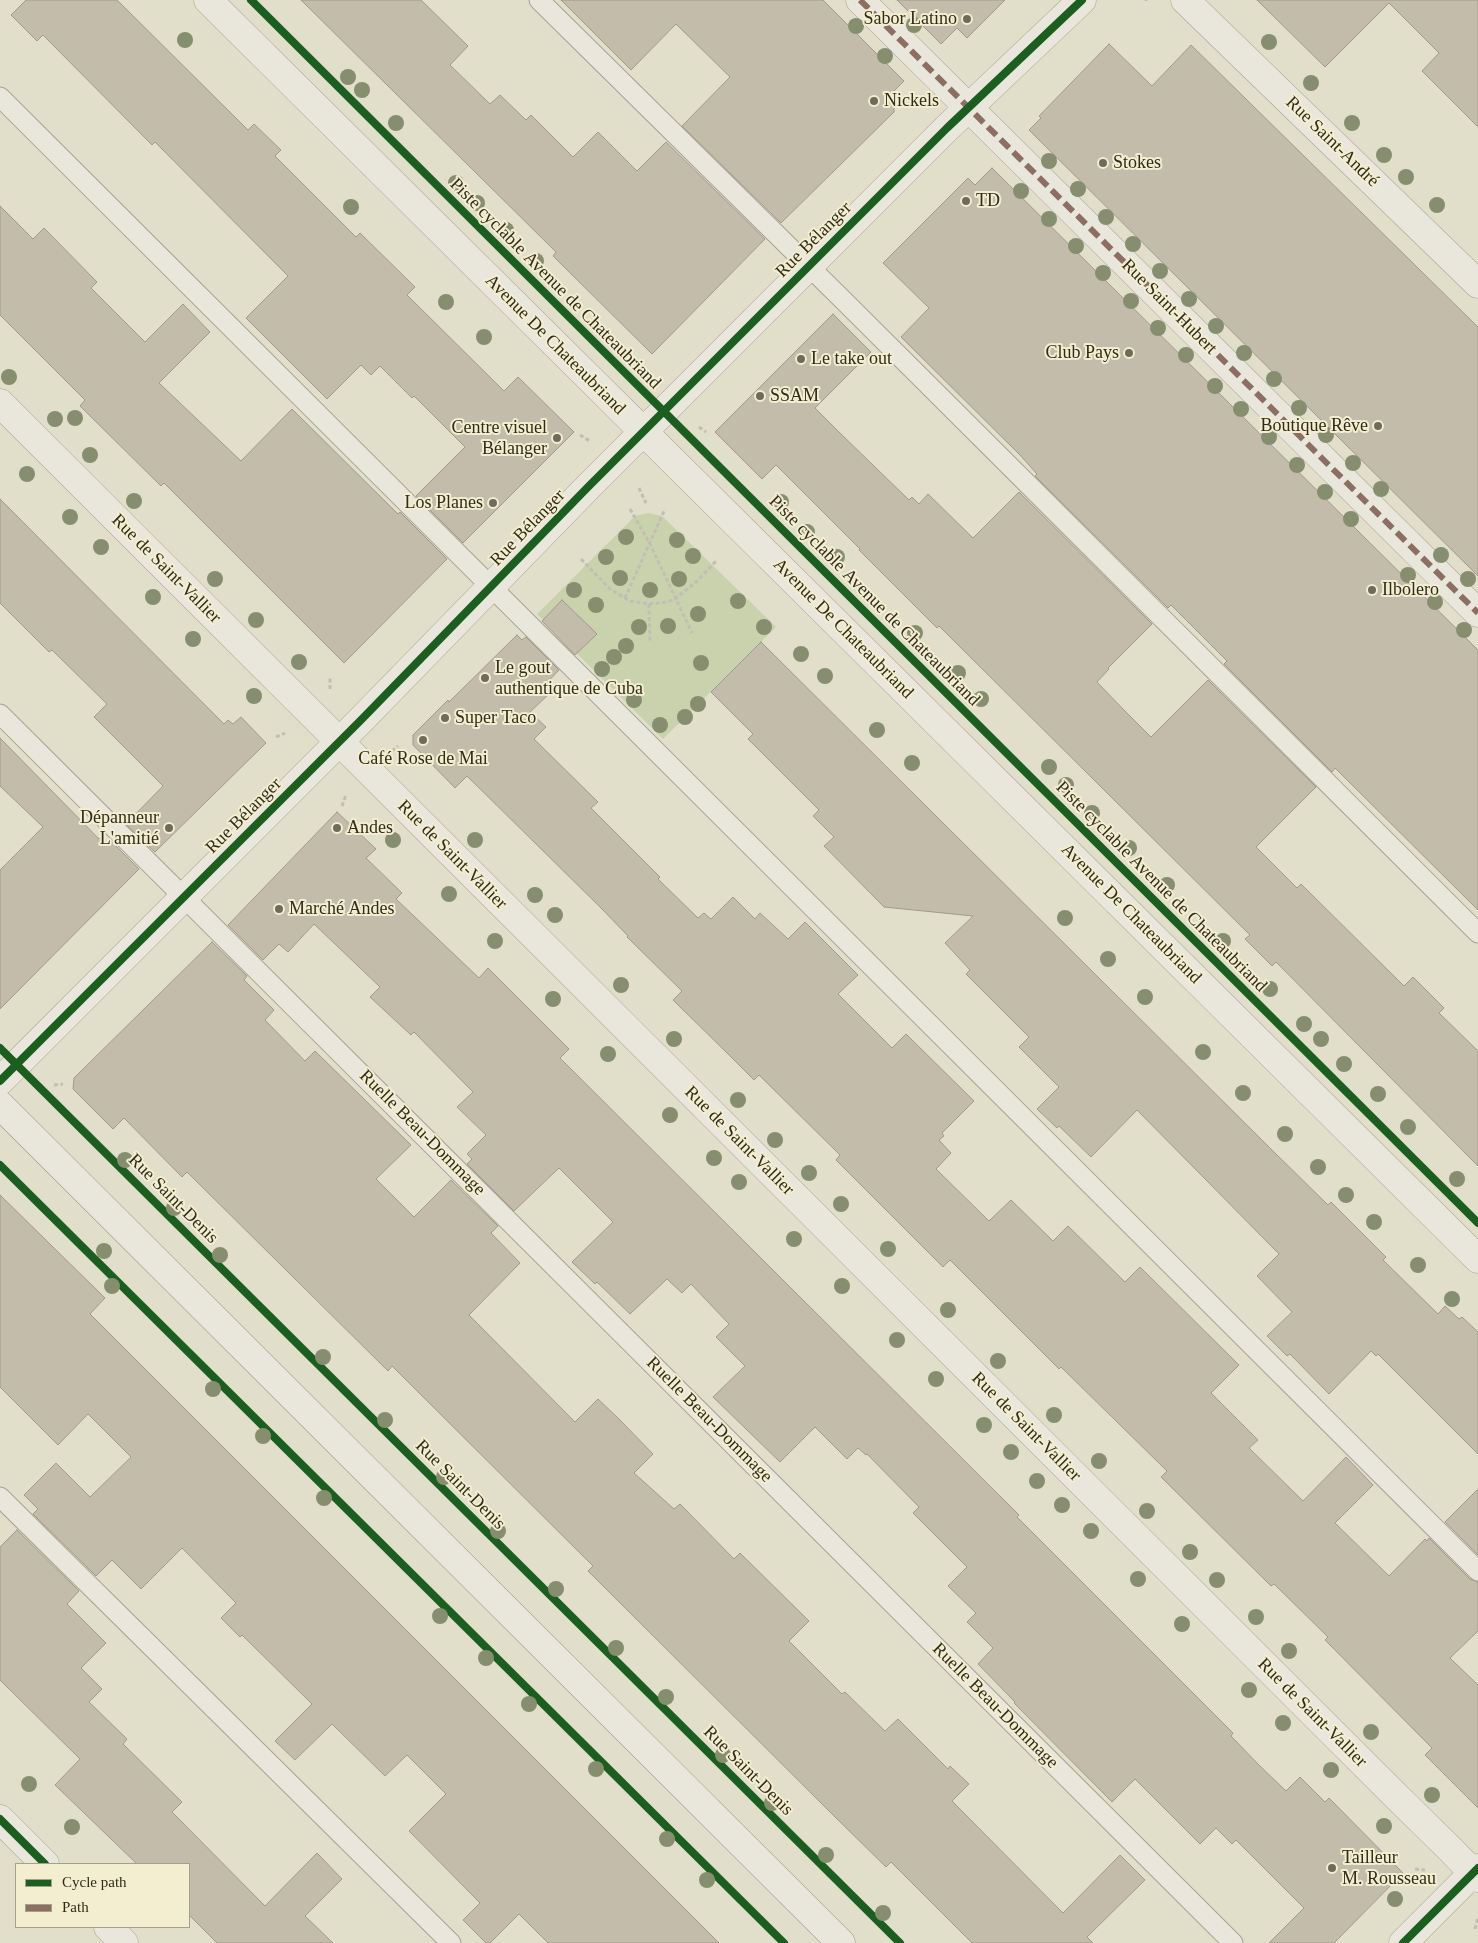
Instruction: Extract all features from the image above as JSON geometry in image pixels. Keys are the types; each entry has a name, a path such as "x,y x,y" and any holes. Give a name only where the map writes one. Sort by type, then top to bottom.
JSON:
{"street":[{"name":"Avenue De Chateaubriand","path":"208,0 1478,1259"},
{"name":"Rue Saint-Hubert","path":"860,0 1478,614"},
{"name":"Rue Bélanger","path":"0,1081 968,107 1082,0"},
{"name":"Rue Saint-André","path":"1185,0 1478,284"},
{"name":"Rue de Saint-Vallier","path":"0,403 1374,1775 1476,1873"},
{"path":"0,1105 841,1943"},
{"path":"0,1819 44,1863"},
{"path":"1403,1943 1476,1873"},
{"path":"109,1928 124,1943"}],"lane":[{"path":"539,0 809,266 1478,933"},
{"path":"0,97 490,588 1478,1571"},
{"name":"Ruelle Beau-Dommage","path":"0,714 185,896 1233,1943"},
{"path":"0,1497 451,1943"}],"path":[{"path":"646,372 649,380"},
{"path":"699,427 706,432"},
{"path":"580,435 590,441"},
{"path":"639,488 646,503"},
{"path":"630,509 649,542 692,633"},
{"path":"625,598 664,509"},
{"path":"581,559 598,578 625,598 630,601 650,604 667,602 675,598 696,582 717,560"},
{"path":"650,604 650,642"},
{"path":"330,678 330,689"},
{"path":"276,737 285,733"},
{"path":"392,751 398,746"},
{"path":"342,806 346,795"},
{"path":"54,1085 63,1084"},
{"path":"1476,1929 1478,1917"}],"green space":[{"path":"648,513 662,516 776,627 663,739 537,614 635,516"}],"building":[{"path":"26,0 117,0 248,130 254,124 281,150 275,156 356,237 360,233 415,287 407,295 504,391 518,377 574,432 463,543 416,496 465,447 414,396 412,398 380,366 371,375 361,365 327,399 246,318 288,276 155,142 152,145 43,35 37,41 11,15"},
{"path":"301,0 421,0 468,46 450,65 490,104 500,95 526,120 531,115 573,157 598,132 637,171 666,142 765,239 652,354 553,256 556,252"},
{"path":"561,0 823,0 904,81 894,91 894,112 781,223 682,126 730,77 676,24 631,70"},
{"path":"897,0 1005,0 967,38 957,28 941,44"},
{"path":"1257,0 1478,0 1478,127 1422,71 1439,53 1389,3 1325,67"},
{"path":"1109,44 1152,86 1191,45 1478,327 1478,576 1029,130 1041,118 1039,116"},
{"path":"992,168 1478,650 1478,910 1335,768 1332,772 1224,664 1227,661 1171,605 1168,608 1035,476 1037,474 1020,455 901,337 929,308 883,263 968,178 975,185"},
{"path":"0,206 33,239 44,228 97,282 91,288 145,342 183,304 210,332 159,383 241,461 292,409 398,514 400,512 447,559 344,663 164,483 161,486 80,406 85,400 0,315"},
{"path":"833,314 871,352 815,408 841,434 909,500 912,497 919,504 928,494 973,538 1019,492 1152,624 1108,668 1097,682 1151,737 1208,680 1316,787 1256,847 1297,888 1301,884 1404,986 1413,977 1444,1008 1439,1013 1478,1051 1478,1166 1276,962 1272,966 1245,939 1250,935 939,626 937,628 776,465 762,479 715,432"},
{"path":"0,499 224,724 228,720 233,724 241,717 266,743 155,852 126,824 163,786 94,717 107,704 52,650 49,652 0,603"},
{"path":"562,600 597,634 575,655 542,621"},
{"path":"517,635 522,640 526,637 559,670 544,686 550,693 530,712 546,727 534,739 598,802 591,808 660,877 658,879 698,918 704,913 711,919 733,897 755,919 760,913 788,939 805,922 858,975 838,994 892,1048 906,1034 974,1101 942,1133 944,1136 939,1140 951,1153 936,1169 989,1221 1011,1200 1053,1241 1068,1226 1125,1282 1140,1267 1239,1365 1211,1393 1258,1440 1249,1448 1303,1501 1346,1457 1373,1485 1335,1523 1389,1576 1425,1539 1427,1541 1429,1538 1470,1579 1478,1582 1478,1631 1450,1658 1478,1685 1478,1808 1425,1755 1432,1748 1325,1640 1328,1637 1274,1584 1271,1586 1161,1477 1167,1471 1061,1367 1059,1369 950,1260 943,1267 836,1160 840,1155 759,1075 754,1080 673,1000 682,991 467,776 455,788 413,745 413,735"},
{"path":"761,642 1275,1153 1328,1205 1331,1202 1386,1257 1383,1260 1438,1314 1445,1306 1459,1319 1462,1317 1478,1332 1478,1454 1378,1354 1376,1356 1371,1351 1329,1394 1290,1354 1287,1356 1267,1336 1292,1312 1257,1276 1279,1254 1137,1110 1091,1157 1059,1126 1057,1128 1037,1109 1059,1087 1019,1047 1029,1037 966,974 970,970 945,943 973,916 884,907 824,846 834,837 813,816 819,810 748,739 753,734 711,692"},
{"path":"0,738 99,839 101,837 107,843 110,840 139,869 0,1009 0,870 43,827 0,786"},
{"path":"337,812 376,849 366,858 402,893 396,899 479,978 488,968 569,1049 560,1058 1019,1515 1017,1517 1233,1733 1231,1736 1258,1764 1286,1791 1300,1777 1325,1802 1329,1798 1403,1873 1334,1943 1269,1943 1304,1908 1236,1840 1232,1844 1216,1828 1200,1844 1135,1779 1112,1802 1014,1703 978,1664 993,1648 967,1622 976,1613 948,1586 967,1567 913,1513 919,1507 867,1454 858,1448 847,1459 815,1427 780,1462 713,1397 745,1366 716,1337 729,1324 691,1284 682,1293 667,1279 630,1314 597,1282 595,1284 572,1262 613,1222 559,1168 514,1211 467,1164 472,1159 467,1154 486,1135 457,1107 473,1092 414,1032 411,1035 370,997 380,987 314,924 288,952 279,944 263,960 228,925"},
{"path":"212,942 247,976 244,980 274,1010 265,1020 305,1061 315,1051 411,1145 376,1179 414,1217 451,1180 498,1226 491,1233 520,1263 469,1315 575,1422 598,1399 619,1419 653,1454 634,1473 674,1509 680,1504 734,1559 740,1553 809,1621 789,1641 842,1694 845,1692 885,1731 898,1719 948,1769 950,1766 969,1784 952,1801 1063,1913 1120,1855 1145,1880 1087,1937 1093,1943 972,1943 891,1862 886,1867 832,1814 588,1571 593,1566 392,1366 388,1371 187,1172 182,1177 124,1118 113,1129 73,1089 74,1078"},
{"path":"0,1195 105,1298 90,1314 719,1943 548,1943 519,1914 490,1943 486,1943 463,1920 480,1903 409,1831 446,1794 407,1755 385,1776 332,1724 295,1760 275,1741 312,1704 242,1635 240,1637 221,1618 236,1603 182,1548 141,1589 112,1560 96,1576 33,1514 38,1509 24,1495 56,1463 90,1497 131,1457 88,1414 58,1445 0,1387"},
{"path":"1478,1489 1478,1555 1445,1522"},
{"path":"17,1530 79,1591 67,1604 106,1643 81,1668 102,1689 89,1702 127,1739 123,1744 182,1802 172,1812 265,1906 317,1853 342,1879 305,1916 333,1943 217,1943 190,1916 190,1863 136,1863 55,1785 80,1759 0,1680 0,1547"}],"marked path":[{"path":"860,0 1478,613"}],"cycle path":[{"name":"Piste cyclable Avenue de Chateaubriand","path":"251,0 1478,1223"},
{"path":"0,1081 361,720 588,487 947,128 1082,0"},
{"name":"Rue Saint-Denis","path":"0,1048 900,1943"},
{"path":"0,1165 784,1943"},
{"path":"0,1819 44,1863"},
{"path":"1403,1943 1478,1868"}],"place":[{"name":"Sabor Latino","path":"967,19"},
{"name":"Nickels","path":"874,101"},
{"name":"Stokes","path":"1103,163"},
{"name":"TD","path":"966,201"},
{"name":"Club Pays","path":"1129,353"},
{"name":"Le take out","path":"801,359"},
{"name":"SSAM","path":"760,396"},
{"name":"Boutique Rêve","path":"1378,426"},
{"name":"Centre visuel Bélanger","path":"557,438"},
{"name":"Los Planes","path":"493,503"},
{"name":"Ilbolero","path":"1372,590"},
{"name":"Le gout authentique de Cuba","path":"485,678"},
{"name":"Super Taco","path":"445,718"},
{"name":"Café Rose de Mai","path":"423,740"},
{"name":"Dépanneur L'amitié","path":"169,828"},
{"name":"Andes","path":"337,828"},
{"name":"Marché Andes","path":"279,909"},
{"name":"Tailleur M. Rousseau","path":"1332,1868"}]}
